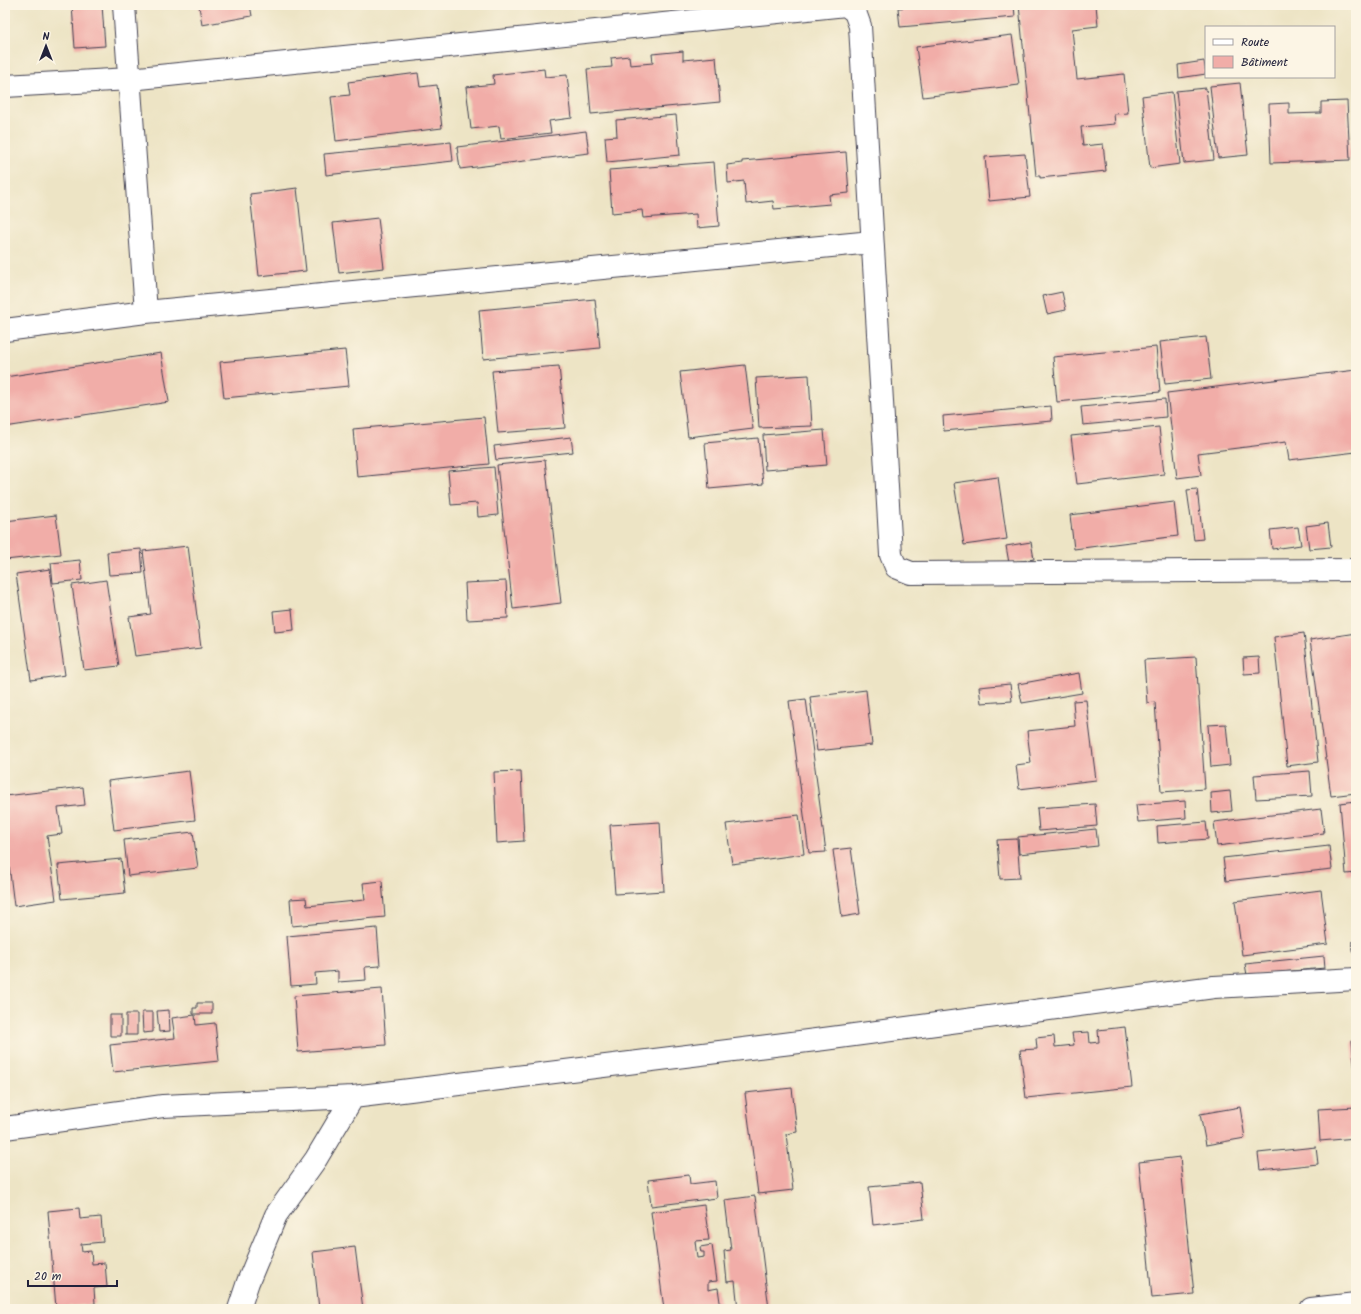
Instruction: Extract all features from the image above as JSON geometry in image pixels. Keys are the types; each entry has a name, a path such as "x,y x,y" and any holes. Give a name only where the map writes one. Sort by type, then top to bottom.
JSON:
{"street":[{"path":"124,5 146,312"},
{"path":"5,86 130,79 846,5 855,12 860,26 891,555 896,567 912,573 1356,570"},
{"path":"5,330 146,312 872,242"},
{"path":"5,1128 163,1106 353,1097 824,1039 1214,987 1356,979"},
{"path":"239,1309 248,1282 276,1215 316,1159 353,1097"},
{"path":"1311,1309 1356,1304"}],"building":[{"path":"72,5 102,5 105,46 75,48"},
{"path":"250,5 252,16 202,25 199,6"},
{"path":"932,5 1014,5 1015,17 900,27 898,8"},
{"path":"1019,5 1096,5 1098,26 1072,29 1077,79 1124,74 1128,113 1114,114 1115,124 1081,127 1083,146 1103,144 1106,171 1040,178 1040,176 1036,176"},
{"path":"1012,35 1019,85 923,97 916,47"},
{"path":"683,51 683,60 716,57 720,102 591,114 587,69 612,67 611,58 629,56 630,65 653,63 652,54"},
{"path":"1204,61 1205,74 1179,78 1178,65"},
{"path":"544,69 545,77 567,75 572,118 549,121 551,133 501,139 499,126 471,129 466,87 494,84 493,75"},
{"path":"418,73 420,87 437,85 442,128 336,141 331,97 350,95 348,82"},
{"path":"1240,83 1248,155 1218,158 1210,86"},
{"path":"1206,88 1214,160 1184,163 1176,91"},
{"path":"1172,92 1180,164 1150,168 1142,96"},
{"path":"1347,101 1350,160 1271,163 1269,104 1289,103 1289,114 1321,113 1321,102"},
{"path":"676,115 680,155 607,162 605,137 617,136 616,120"},
{"path":"586,131 589,153 460,169 457,147"},
{"path":"451,142 453,161 326,175 324,154"},
{"path":"846,152 849,193 829,195 830,204 774,209 773,201 746,204 744,181 728,183 727,165 742,163 742,161"},
{"path":"1025,154 1030,197 989,201 985,157"},
{"path":"714,162 719,226 697,228 696,214 643,218 642,210 612,213 609,170"},
{"path":"297,188 306,271 259,276 250,194"},
{"path":"378,218 384,268 339,273 333,223"},
{"path":"1062,292 1066,310 1047,314 1043,296"},
{"path":"595,299 600,348 483,359 479,310"},
{"path":"1206,337 1211,379 1165,384 1160,342"},
{"path":"1156,347 1160,392 1057,402 1053,357"},
{"path":"345,350 349,386 224,398 220,362"},
{"path":"161,353 169,402 5,427 5,377"},
{"path":"745,365 753,429 688,437 680,372"},
{"path":"559,366 565,428 498,433 492,371"},
{"path":"1356,370 1356,452 1289,460 1286,442 1198,453 1201,475 1177,478 1167,393"},
{"path":"809,375 812,426 759,428 756,378"},
{"path":"1165,399 1166,417 1083,425 1081,407"},
{"path":"1051,406 1052,421 944,431 943,416"},
{"path":"484,417 489,464 357,477 353,429"},
{"path":"1159,427 1164,474 1077,484 1071,436"},
{"path":"824,430 827,465 765,470 763,435"},
{"path":"571,437 573,452 496,460 494,446"},
{"path":"758,438 763,484 709,489 705,443"},
{"path":"545,460 561,603 513,609 497,465"},
{"path":"494,467 498,515 478,517 477,503 451,505 448,471"},
{"path":"998,477 1007,539 964,545 954,483"},
{"path":"1197,489 1203,539 1194,540 1187,490"},
{"path":"1174,502 1178,536 1074,549 1070,515"},
{"path":"56,515 61,554 5,560 5,521"},
{"path":"1328,523 1331,547 1309,549 1306,526"},
{"path":"1298,527 1301,545 1272,549 1270,530"},
{"path":"1031,542 1034,559 1009,563 1006,546"},
{"path":"188,546 201,648 135,656 129,617 151,614 143,551"},
{"path":"141,549 143,573 109,575 107,552"},
{"path":"80,560 82,580 53,583 51,563"},
{"path":"50,569 65,675 31,680 16,574"},
{"path":"106,580 119,666 84,670 72,585"},
{"path":"506,581 508,618 467,620 465,583"},
{"path":"292,609 294,630 275,632 273,611"},
{"path":"1304,633 1318,762 1287,766 1274,637"},
{"path":"1356,633 1356,793 1331,796 1310,640"},
{"path":"1196,657 1205,789 1161,792 1155,702 1147,703 1144,660"},
{"path":"1259,657 1260,673 1244,674 1243,658"},
{"path":"1079,673 1082,693 1022,703 1018,684"},
{"path":"1010,684 1012,701 981,703 979,687"},
{"path":"866,690 872,745 817,751 810,697"},
{"path":"806,699 826,852 809,853 789,701"},
{"path":"1086,700 1096,780 1019,789 1016,765 1031,763 1027,731 1075,726 1073,701"},
{"path":"1226,724 1230,765 1211,767 1208,725"},
{"path":"189,771 195,820 114,830 108,781"},
{"path":"521,771 524,841 497,843 494,772"},
{"path":"1310,771 1312,796 1256,799 1254,775"},
{"path":"83,787 85,805 58,808 62,834 47,836 56,900 14,906 5,832 5,796"},
{"path":"1230,791 1232,811 1212,813 1211,793"},
{"path":"1185,801 1186,818 1138,822 1136,805"},
{"path":"1356,801 1356,873 1346,874 1340,803"},
{"path":"1095,804 1097,826 1039,831 1037,808"},
{"path":"1321,809 1324,833 1217,846 1214,822"},
{"path":"799,815 804,854 732,864 726,824"},
{"path":"660,822 664,891 615,894 610,825"},
{"path":"1206,822 1208,839 1158,843 1157,826"},
{"path":"1096,829 1098,846 1019,854 1018,837"},
{"path":"193,832 198,868 128,876 124,840"},
{"path":"1017,839 1020,878 1000,879 997,840"},
{"path":"1329,846 1332,869 1226,881 1223,858"},
{"path":"851,848 860,914 842,917 833,850"},
{"path":"121,859 125,893 62,899 58,865"},
{"path":"382,881 385,917 292,926 290,899 306,898 307,906 365,900 363,883"},
{"path":"1321,890 1328,944 1242,955 1235,901"},
{"path":"377,928 380,966 365,967 366,980 338,982 338,971 315,973 316,984 291,986 287,936"},
{"path":"1356,941 1356,957 1354,957 1352,942"},
{"path":"1324,956 1325,968 1247,975 1245,964"},
{"path":"382,989 386,1045 298,1052 294,996"},
{"path":"197,1003 212,1003 212,1014 193,1014 193,1008 197,1008"},
{"path":"169,1010 170,1031 159,1032 157,1011"},
{"path":"142,1012 153,1012 153,1032 143,1033"},
{"path":"126,1014 137,1014 137,1035 126,1035"},
{"path":"110,1015 121,1015 121,1036 110,1036"},
{"path":"195,1015 196,1025 215,1023 219,1061 113,1072 110,1045 175,1038 172,1018"},
{"path":"1125,1027 1132,1087 1026,1098 1020,1050 1037,1049 1036,1038 1054,1036 1055,1047 1074,1045 1072,1033 1089,1032 1090,1043 1099,1042 1098,1030"},
{"path":"1352,1041 1356,1041 1356,1073 1355,1073"},
{"path":"792,1088 797,1132 786,1134 793,1190 758,1194 745,1093"},
{"path":"1240,1107 1245,1138 1206,1145 1200,1114"},
{"path":"1356,1107 1356,1138 1320,1141 1318,1109"},
{"path":"1316,1147 1318,1164 1260,1170 1258,1153"},
{"path":"1180,1157 1194,1294 1152,1298 1139,1162"},
{"path":"689,1175 690,1184 715,1181 717,1198 651,1206 648,1180"},
{"path":"920,1182 924,1219 873,1225 869,1187"},
{"path":"755,1196 769,1309 738,1309 735,1281 727,1282 724,1251 731,1250 725,1200"},
{"path":"704,1205 709,1240 695,1241 697,1258 704,1257 704,1252 701,1252 700,1247 712,1245 717,1281 708,1282 708,1290 718,1288 721,1309 664,1309 651,1212"},
{"path":"79,1208 80,1219 101,1217 103,1242 81,1244 82,1252 91,1251 92,1264 105,1263 107,1287 94,1288 95,1304 56,1308 48,1211"},
{"path":"355,1247 363,1309 319,1309 313,1252"},
{"path":"214,1306 215,1309 195,1309 195,1308"}]}
